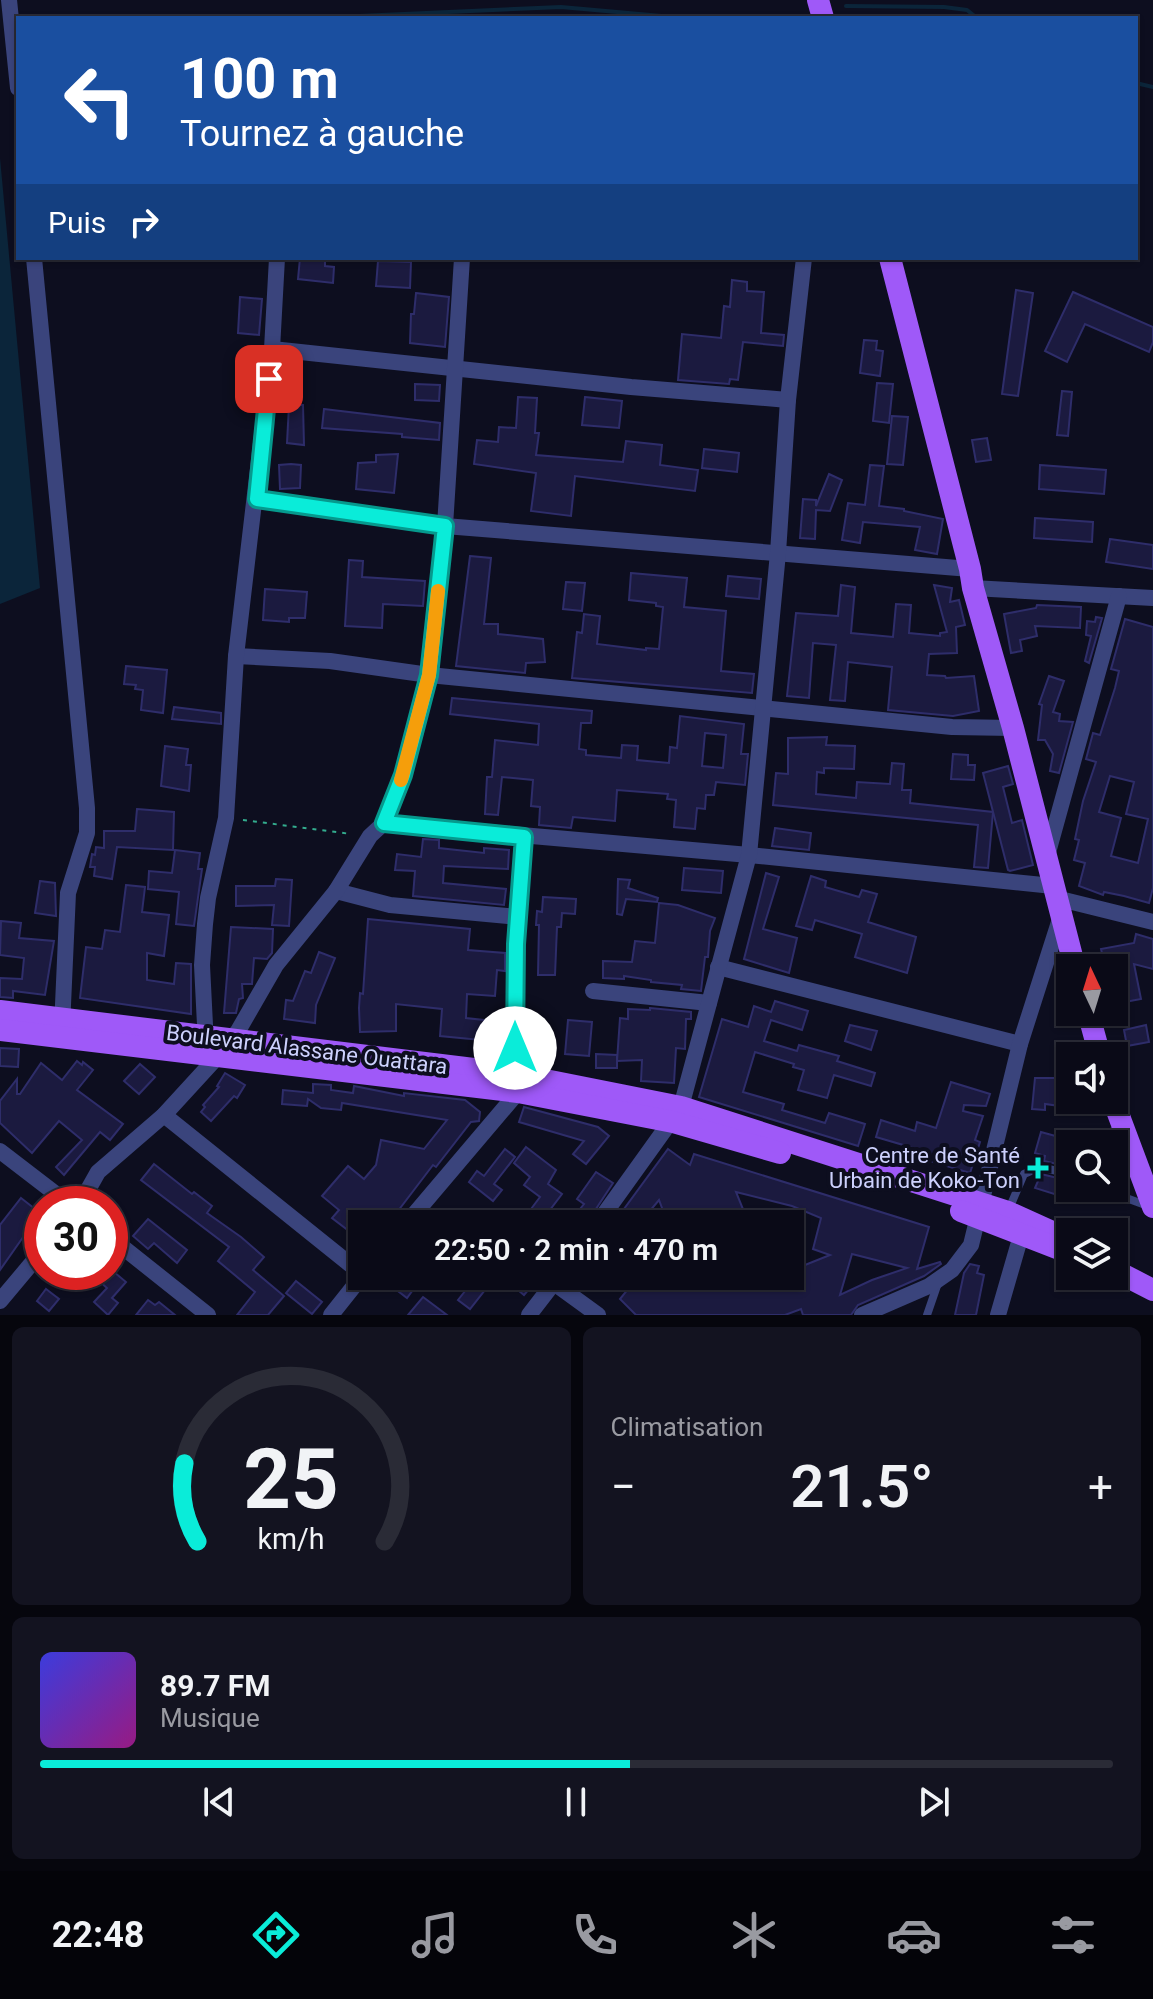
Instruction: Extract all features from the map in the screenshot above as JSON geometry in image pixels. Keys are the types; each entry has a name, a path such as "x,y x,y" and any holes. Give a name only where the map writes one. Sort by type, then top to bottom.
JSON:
{"main road":[{"path":"891,260 1071,954"},
{"name":"Boulevard Alassane Ouattara","path":"0,1011 62,1028 213,1051 516,1083 677,1114 1056,1235"},
{"name":"Boulevard Alassane Ouattara","path":"0,1030 62,1028"},
{"path":"1118,1114 1147,1178 1153,1207"},
{"name":"Boulevard Alassane Ouattara","path":"1018,1222 1056,1245"},
{"path":"1128,1265 1153,1276"},
{"path":"1128,1277 1153,1290"}],"street":[{"path":"9,0 16,68"},
{"path":"34,260 87,808 87,833 68,893 62,1028"},
{"path":"213,1051 202,965 205,924 226,818 236,656 257,499 272,349 277,260"},
{"path":"90,1186 98,1172 164,1115 276,965 336,891 370,836 384,823 403,775 429,675 445,526 462,260"},
{"path":"607,1210 677,1114 749,855 778,553 788,400 804,260"},
{"path":"272,349 631,387 788,400"},
{"path":"257,499 445,526 778,553 1153,598"},
{"path":"1046,862 1119,596"},
{"path":"236,656 330,661 429,675 952,727 1013,728"},
{"path":"384,823 749,855 1057,901 1153,922"},
{"path":"417,1210 516,1083 518,917 524,837"},
{"path":"336,891 390,905 518,917"},
{"path":"862,1315 915,1293 939,1279 952,1270 971,1245 1057,901"},
{"path":"718,967 1020,1044"},
{"path":"593,991 709,1003"},
{"path":"164,1115 348,1264"},
{"path":"0,1151 46,1186"},
{"path":"998,1315 1018,1222"},
{"path":"128,1251 208,1315"},
{"path":"0,1301 24,1272"},
{"path":"331,1315 350,1290"},
{"path":"529,1315 548,1290"},
{"path":"569,1290 598,1315"}],"lane":[{"path":"1115,1130 1123,1126"},
{"path":"1018,1222 1024,1174 1040,1167 1056,1171"},
{"path":"1128,1198 1153,1207"},
{"path":"927,1315 939,1279"}],"path":[{"path":"226,818 370,836"}],"water":[{"path":"0,158 40,588 0,604"}],"building":[{"path":"300,260 325,260 325,266 334,267 333,283 298,279"},
{"path":"378,261 411,262 410,288 376,286"},
{"path":"732,280 747,282 747,291 764,292 761,333 784,335 783,346 743,342 738,380 730,379 729,384 678,380 682,334 721,338 724,306 730,307"},
{"path":"1016,290 1033,293 1018,396 1002,394"},
{"path":"1073,292 1153,327 1149,352 1085,324 1067,362 1045,351"},
{"path":"416,293 449,297 445,347 410,343 411,314 414,314"},
{"path":"240,297 262,299 259,335 238,333"},
{"path":"864,340 877,341 876,350 883,351 880,376 860,373"},
{"path":"877,383 893,384 889,423 873,421"},
{"path":"415,384 440,385 439,401 415,400"},
{"path":"1062,391 1072,392 1068,436 1057,435"},
{"path":"518,397 537,398 535,433 539,433 536,455 623,462 626,441 662,445 660,465 698,470 695,491 575,476 571,516 531,511 536,473 474,464 477,440 498,442 499,427 516,428"},
{"path":"585,397 622,401 619,428 582,425"},
{"path":"289,405 303,405 304,445 287,443"},
{"path":"324,409 440,423 439,440 322,428"},
{"path":"892,416 908,417 903,465 887,464"},
{"path":"987,438 991,460 976,462 972,440"},
{"path":"704,449 739,453 737,472 702,468"},
{"path":"398,454 394,493 356,489 358,463 376,462 376,455"},
{"path":"279,465 301,465 300,488 280,489"},
{"path":"870,465 884,466 879,506 943,519 937,554 915,550 920,527 863,522 860,543 842,540 848,503 865,505"},
{"path":"1040,465 1106,470 1104,494 1039,489"},
{"path":"829,474 842,480 830,511 816,510 815,539 800,538 803,499 816,500 816,506"},
{"path":"1035,518 1093,522 1092,542 1034,538"},
{"path":"1110,539 1153,545 1153,569 1106,562"},
{"path":"470,556 491,558 484,624 498,624 498,634 543,639 545,662 526,663 525,673 456,666"},
{"path":"349,560 363,561 362,577 425,581 423,606 383,604 382,628 345,626"},
{"path":"631,573 687,578 684,607 726,611 721,671 754,674 752,693 572,678 577,632 582,633 584,614 600,616 597,644 659,649 663,607 656,606 656,603 629,600"},
{"path":"728,576 761,579 759,599 726,596"},
{"path":"566,582 585,583 582,611 563,609"},
{"path":"841,585 855,587 851,633 893,637 896,604 911,605 909,633 940,636 940,633 947,632 934,585 952,588 950,602 959,600 965,625 956,627 957,653 929,654 927,675 946,678 974,676 979,711 953,716 888,710 892,667 848,662 845,701 830,700 836,645 813,643 809,698 787,696 796,613 838,616"},
{"path":"265,589 307,592 305,618 289,618 289,622 263,620"},
{"path":"1037,605 1081,607 1080,628 1035,626 1037,636 1020,640 1022,651 1011,653 1004,614 1036,608"},
{"path":"1096,617 1102,618 1089,663 1085,661 1091,636 1086,635 1087,621 1095,622"},
{"path":"1125,619 1153,627 1153,888 1149,903 1104,892 1103,895 1079,886 1085,863 1074,860 1083,801 1096,762 1086,759 1093,733 1100,735 1119,671 1111,669","holes":["1110,776 1134,782 1126,814 1148,819 1138,863 1111,856 1121,818 1099,812"]},
{"path":"126,666 167,670 163,713 141,710 143,690 135,689 136,685 124,684"},
{"path":"1049,676 1064,681 1053,712 1060,714 1059,721 1073,722 1059,773 1050,771 1053,754 1045,740 1038,740 1042,705 1039,704"},
{"path":"452,698 592,711 591,723 581,723 579,749 586,750 586,755 621,758 622,745 638,746 637,760 669,763 670,747 677,748 680,716 744,724 741,754 748,754 745,785 716,782 714,795 706,795 705,809 697,808 695,829 674,827 676,800 667,799 668,794 617,790 615,821 573,817 571,828 539,825 540,807 531,806 533,780 502,777 498,815 485,814 487,777 492,777 495,740 538,745 539,724 450,714","holes":["705,733 726,735 723,768 702,766"]},
{"path":"174,707 221,713 221,724 172,719"},
{"path":"827,737 826,745 855,746 854,769 824,768 824,773 817,772 816,794 856,798 857,782 890,784 892,763 904,764 902,790 911,790 910,803 993,812 988,868 974,867 978,825 773,805 776,773 788,774 788,738"},
{"path":"165,746 188,749 186,765 191,765 189,791 161,786"},
{"path":"953,754 968,755 968,765 975,765 974,780 951,779"},
{"path":"1008,766 1013,784 1003,787 1012,823 1022,820 1033,865 1010,871 983,773"},
{"path":"137,809 174,812 173,850 117,847 112,879 94,876 95,867 90,867 92,854 95,855 96,847 104,848 104,831 135,831"},
{"path":"775,828 811,833 809,850 772,846"},
{"path":"423,839 439,840 439,848 484,853 484,848 509,850 508,869 444,866 443,883 506,889 504,905 413,896 415,871 395,870 397,854 421,857"},
{"path":"175,850 200,853 198,869 202,869 194,926 176,924 179,892 148,889 149,871 172,873"},
{"path":"684,868 723,871 721,893 682,890"},
{"path":"766,873 779,877 763,929 797,938 789,973 744,959"},
{"path":"811,876 826,881 825,887 859,897 862,890 877,894 868,922 916,937 907,973 855,957 862,934 815,920 812,930 796,926"},
{"path":"276,879 292,880 289,926 272,925 274,905 236,906 236,886 275,886"},
{"path":"618,879 630,880 628,888 658,898 657,902 626,899 622,915 617,914"},
{"path":"40,881 55,883 56,916 35,913"},
{"path":"126,885 145,887 142,912 169,915 164,956 147,953 147,980 174,984 176,963 191,964 191,1014 80,998 86,947 102,949 105,930 120,932"},
{"path":"543,897 576,899 575,914 562,913 561,927 557,927 555,975 538,975 539,925 536,925 537,911 542,912"},
{"path":"659,903 678,905 715,918 710,931 708,957 705,957 701,991 624,976 624,979 603,978 603,961 632,962 635,941 655,943"},
{"path":"368,919 470,929 468,950 505,953 505,971 497,970 495,996 467,994 466,1018 493,1021 491,1041 440,1036 442,1009 396,1004 396,1031 360,1032 360,993 363,994"},
{"path":"1,921 21,923 19,938 54,941 45,995 13,991 13,998 0,997 0,978 22,979 24,958 0,955"},
{"path":"231,927 273,929 272,953 267,959 254,958 252,984 242,984 243,998 239,999 236,1013 224,1013"},
{"path":"1136,934 1153,939 1153,969 1134,964 1141,999 1128,1001 1128,954 1102,954 1101,949 1134,943"},
{"path":"319,952 335,958 316,1005 315,1023 284,1019 286,1000 293,1001 305,971 311,973"},
{"path":"775,1001 808,1011 802,1030 771,1020 764,1041 797,1051 799,1045 839,1056 837,1061 875,1073 871,1086 834,1075 827,1098 798,1090 804,1070 755,1052 743,1092 784,1104 782,1110 825,1123 829,1113 865,1124 858,1146 699,1097 722,1019 748,1027 754,1006 771,1012"},
{"path":"628,1009 691,1012 691,1019 686,1019 685,1049 676,1048 674,1083 641,1081 642,1060 617,1061 620,1018 628,1019"},
{"path":"568,1020 592,1022 589,1056 565,1054"},
{"path":"850,1025 877,1031 871,1050 845,1041"},
{"path":"1146,1025 1149,1042 1128,1046 1124,1030"},
{"path":"0,1048 19,1049 18,1067 0,1066"},
{"path":"596,1054 617,1055 617,1068 596,1068"},
{"path":"77,1061 93,1070 77,1090 123,1124 110,1140 100,1132 64,1175 56,1167 82,1140 59,1121 32,1153 0,1123 0,1101 17,1079 17,1094 20,1094 41,1063 62,1080"},
{"path":"140,1064 155,1077 139,1094 124,1081"},
{"path":"225,1073 245,1085 237,1098 234,1096 211,1121 201,1112 205,1107 203,1105 219,1087"},
{"path":"1035,1078 1056,1078 1056,1106 1045,1104 1045,1110 1032,1109"},
{"path":"951,1082 990,1094 986,1106 964,1105 963,1111 983,1116 975,1140 980,1142 970,1173 907,1154 910,1147 876,1137 881,1120 915,1131 917,1122 936,1128"},
{"path":"313,1084 331,1085 331,1090 353,1093 354,1086 404,1096 404,1093 465,1100 480,1112 479,1121 471,1122 399,1210 348,1210 348,1230 332,1218 339,1210 322,1196 348,1166 364,1179 376,1165 381,1140 424,1149 447,1120 342,1103 341,1110 321,1108 308,1099 307,1106 282,1104 283,1090 313,1093"},
{"path":"524,1107 598,1127 609,1136 586,1164 573,1154 584,1141 519,1122"},
{"path":"1041,1132 1056,1136 1056,1164 1044,1161 1045,1156 1035,1153"},
{"path":"526,1147 556,1170 548,1184 562,1194 550,1210 530,1210 540,1197 524,1185 530,1177 514,1163"},
{"path":"505,1149 515,1157 494,1184 502,1190 493,1201 469,1182 477,1171 484,1176"},
{"path":"668,1149 690,1165 694,1154 929,1227 917,1269 941,1264 924,1276 858,1305 851,1315 803,1315 801,1309 785,1315 636,1315 620,1299 627,1290 804,1290 804,1265 830,1255 813,1249 821,1218 792,1206 736,1192 743,1210 663,1210 659,1200 651,1210 623,1210","holes":["852,1254 907,1268 840,1295"]},
{"path":"154,1164 212,1206 207,1213 264,1257 253,1270 284,1296 268,1315 237,1315 255,1292 218,1261 229,1247 141,1180"},
{"path":"596,1172 613,1183 595,1210 579,1210 584,1204 577,1199"},
{"path":"1041,1174 1056,1178 1056,1195 1035,1188"},
{"path":"21,1198 24,1200 24,1236 0,1270 0,1225"},
{"path":"148,1219 187,1250 177,1263 154,1243 148,1249 133,1236"},
{"path":"970,1264 979,1266 977,1273 984,1275 976,1315 955,1315 964,1273"},
{"path":"296,1281 322,1302 312,1314 286,1293"},
{"path":"45,1290 59,1299 49,1311 37,1301"},
{"path":"105,1290 119,1290 112,1298 118,1303 108,1315 94,1302"},
{"path":"397,1290 413,1290 407,1298"},
{"path":"466,1290 485,1290 470,1309 458,1300"},
{"path":"423,1297 447,1315 408,1315"},
{"path":"148,1300 155,1305 159,1302 175,1315 136,1315"}],"waterway":[{"path":"846,6 944,7 967,10 974,16"},
{"path":"359,16 561,7 662,16"},
{"path":"1138,83 1153,87"}],"slow traffic":[{"path":"401,780 429,675 438,591"}],"place":[{"name":"Centre de Santé Urbain de Koko-Ton","path":"1038,1168"}],"route":[{"path":"269,379 257,499 445,526 429,675 403,775 384,823 524,837 516,944 515,1048"}]}
